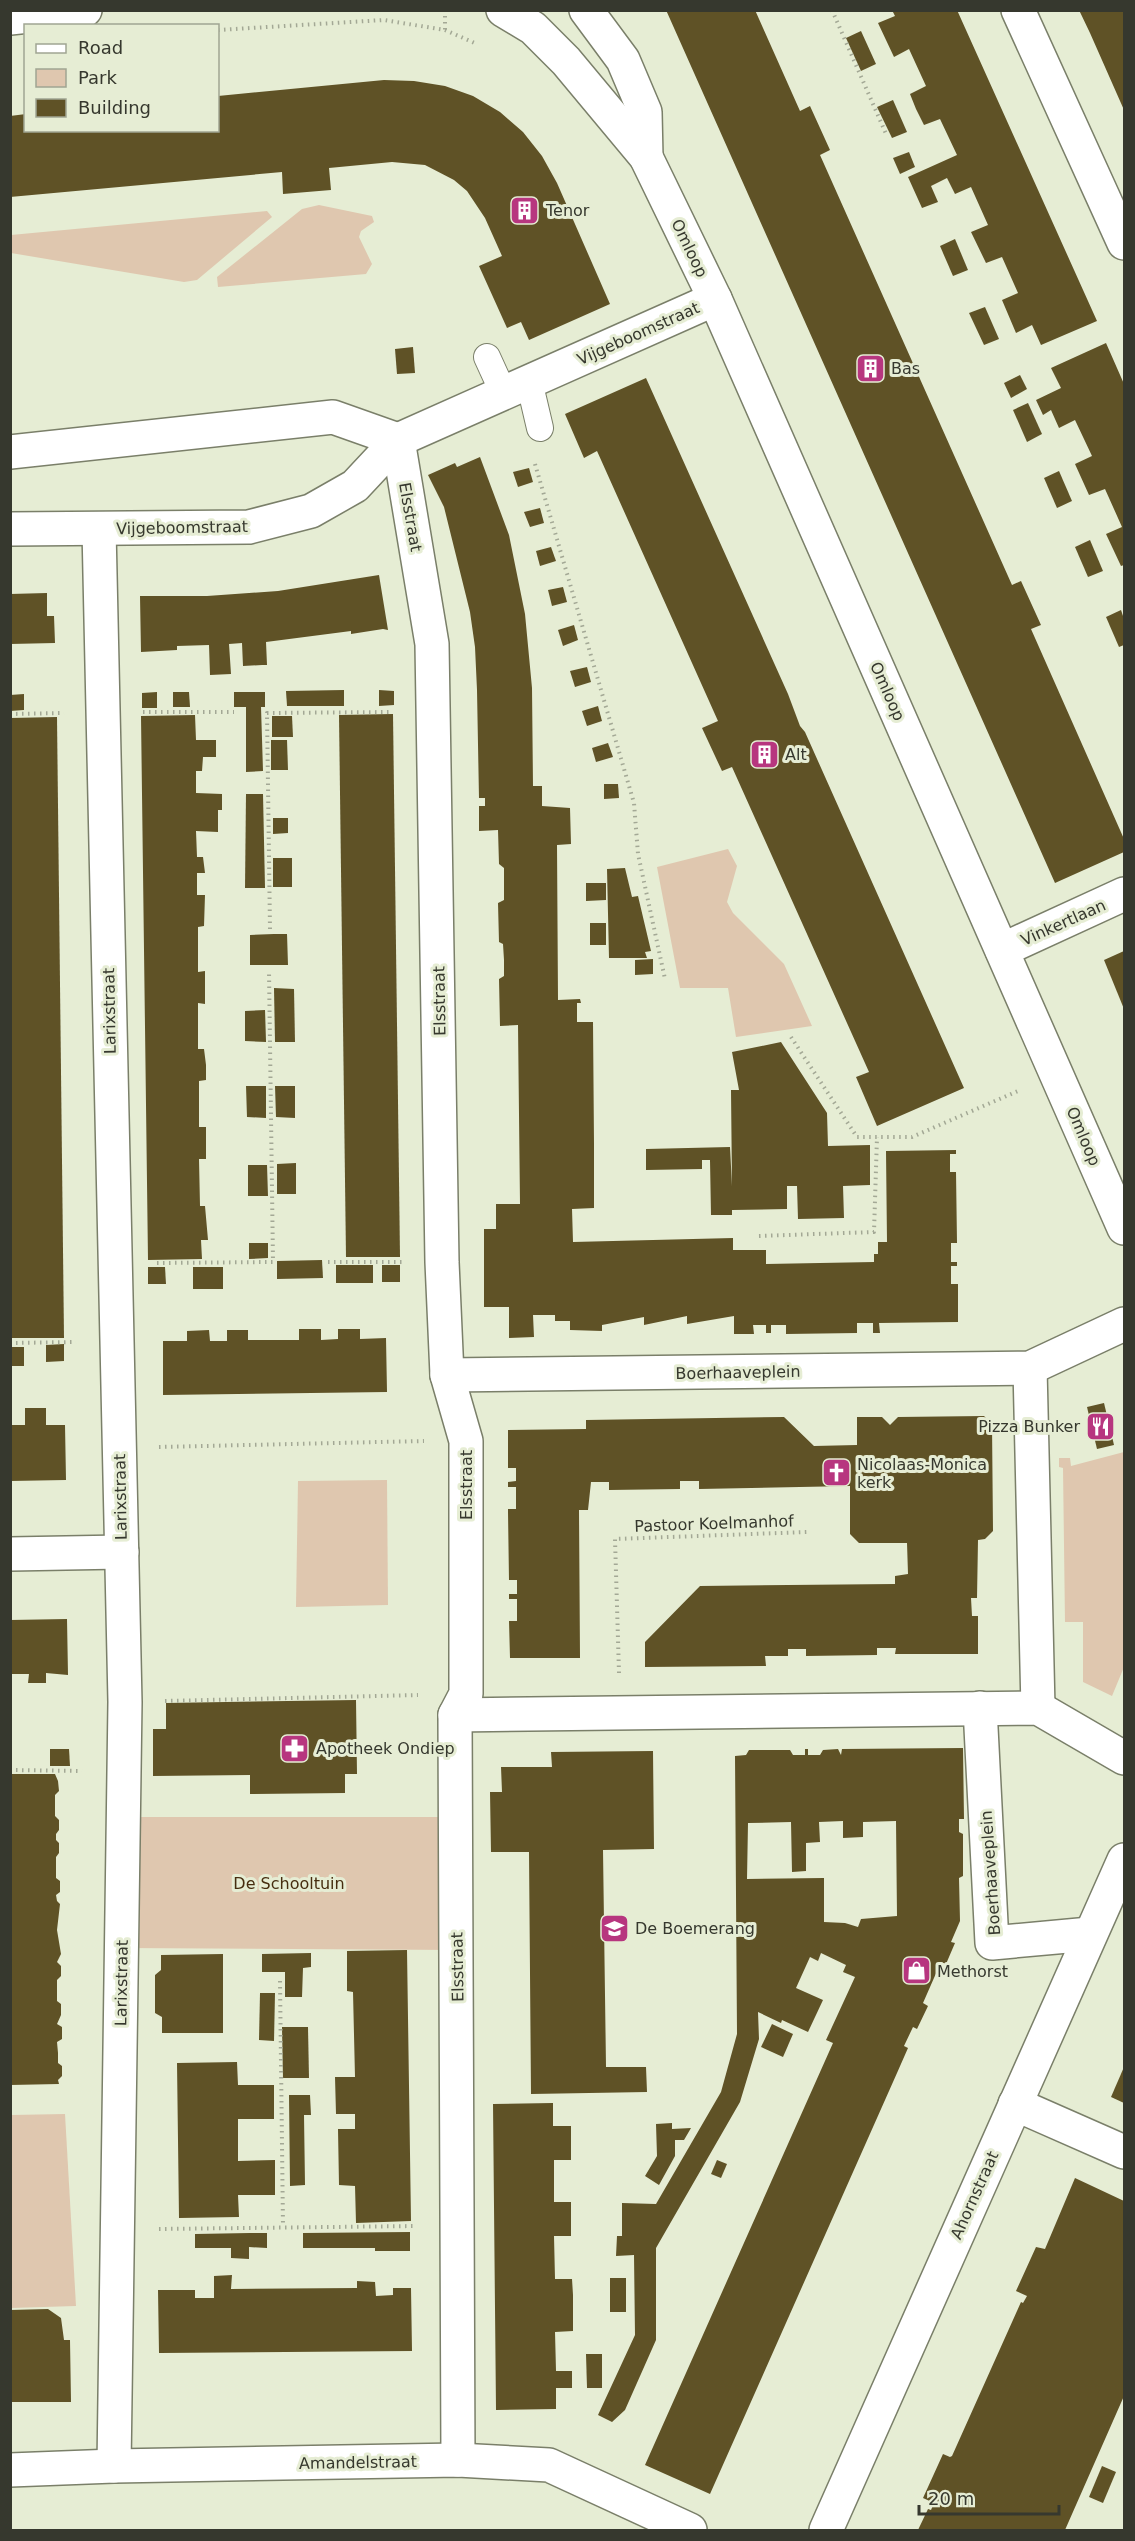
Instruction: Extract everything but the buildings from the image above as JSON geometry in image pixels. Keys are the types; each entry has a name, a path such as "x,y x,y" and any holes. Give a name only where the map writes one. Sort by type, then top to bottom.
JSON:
{"street":[{"path":"10,18 85,10"},
{"name":"Omloop","path":"586,10 622,60 645,112 646,157"},
{"path":"1018,10 1125,243"},
{"name":"Omloop","path":"504,11 533,28 566,61 646,157 715,299 1123,1223"},
{"name":"Vijgeboomstraat","path":"10,529 249,527 311,511 355,486 398,440 715,299"},
{"path":"10,452 333,417 398,440"},
{"name":"Elsstraat","path":"398,440 432,644 435,712 442,1262 447,1375 466,1441 460,1704 458,2460"},
{"name":"Larixstraat","path":"99,529 125,1702 114,2466"},
{"name":"Vinkertlaan","path":"1002,950 1125,894"},
{"name":"Boerhaaveplein","path":"447,1375 1030,1368 1125,1324"},
{"path":"1030,1368 1038,1708"},
{"path":"10,1554 122,1552"},
{"path":"460,1704 615,1712 1038,1708 1125,1758"},
{"name":"Boerhaaveplein","path":"980,1708 992,1942 1090,1934"},
{"name":"Ahornstraat","path":"826,2530 1090,1934 1125,1860"},
{"path":"1015,2104 1125,2152"},
{"name":"Amandelstraat","path":"10,2470 458,2460 549,2465 690,2530"}],"lane":[{"path":"488,357 516,387 540,428"}],"path":[{"path":"445,10 445,30"},
{"path":"832,10 887,136"},
{"path":"219,30 384,20 445,30 486,48"},
{"path":"533,458 634,803 638,854 665,979"},
{"path":"10,714 234,712"},
{"path":"270,929 267,713 435,712"},
{"path":"115,1263 273,1262 269,971"},
{"path":"791,1037 857,1137 912,1137 1057,1073"},
{"path":"759,1236 874,1232 877,1137"},
{"path":"328,1262 442,1262"},
{"path":"10,1342 117,1341"},
{"path":"119,1448 466,1441"},
{"name":"Pastoor Koelmanhof","path":"615,1712 620,1658 615,1539 807,1532"},
{"path":"125,1702 460,1704"},
{"path":"10,1770 124,1771"},
{"path":"280,1981 283,2227"},
{"path":"118,2230 458,2225"}],"green space":[{"path":"319,205 372,216 374,222 361,231 359,237 372,264 366,274 218,287 217,277 302,209"},
{"path":"267,211 272,217 197,280 184,282 11,253 11,235"},
{"path":"728,849 737,866 727,902 733,913 784,964 812,1026 736,1037 728,988 680,988 657,867"},
{"path":"1124,1452 1124,1667 1112,1696 1083,1682 1083,1622 1065,1622 1063,1468 1059,1467 1059,1458 1070,1458 1071,1466"},
{"path":"387,1480 388,1605 296,1607 298,1481"},
{"name":"De Schooltuin","path":"123,1817 455,1817 457,1950 121,1948"},
{"path":"65,2114 76,2306 11,2308 11,2115"}],"place":[{"name":"Tenor","path":"525,210"},
{"name":"Bas","path":"870,368"},
{"name":"Alt","path":"764,754"},
{"name":"Pizza Bunker","path":"1101,1426"},
{"name":"Nicolaas-Monica kerk","path":"836,1473"},
{"name":"Apotheek Ondiep","path":"295,1748"},
{"name":"De Boemerang","path":"614,1928"},
{"name":"Methorst","path":"916,1971"}]}
